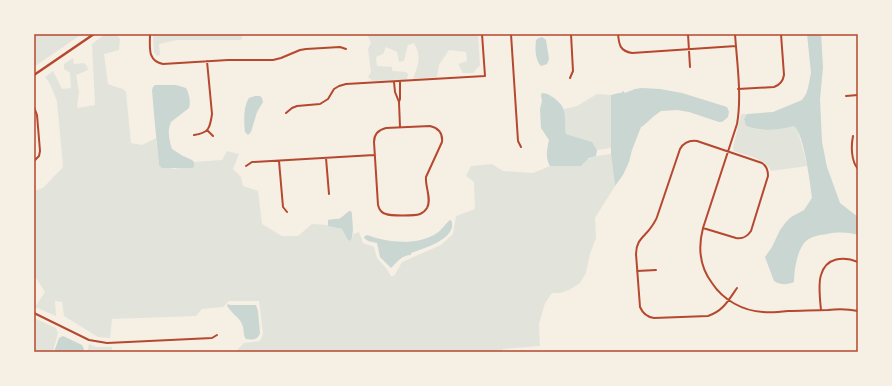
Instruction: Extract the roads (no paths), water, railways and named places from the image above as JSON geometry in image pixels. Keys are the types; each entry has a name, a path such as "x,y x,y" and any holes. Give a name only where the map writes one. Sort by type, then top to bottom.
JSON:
{"street":[{"path":"34,76 94,34"},
{"path":"150,34 152,57 155,61 164,64 228,60 273,60 306,49 346,48"},
{"path":"286,113 297,106 320,104 328,99 334,89 346,84 485,76 482,34"},
{"path":"511,34 518,140 521,147"},
{"path":"570,78 573,71 571,34"},
{"path":"618,34 620,45 623,50 632,53 736,46"},
{"path":"688,34 690,67"},
{"path":"735,34 739,104 738,117 700,238 701,257 705,271 714,287 729,300 741,307 756,312 842,309 858,311"},
{"path":"738,89 774,87 781,83 784,75 782,34"},
{"path":"194,135 203,134 211,122 212,114 207,61"},
{"path":"394,82 395,92 399,102"},
{"path":"400,82 400,128"},
{"path":"846,96 858,95"},
{"path":"34,108 37,115 40,151 39,156 34,161"},
{"path":"430,126 439,130 442,142 426,177 428,206 422,213 417,215 391,216 386,215 380,210 378,205 374,155 374,142 376,134 382,129 430,126"},
{"path":"207,130 213,136"},
{"path":"853,136 852,144 854,163 858,169"},
{"path":"703,228 736,238 745,237 749,234 768,172 765,165 762,163 693,140 683,144 680,149 657,217 652,226 639,242 636,250 640,307 646,316 654,318 708,316 719,311 737,288"},
{"path":"246,166 252,162 374,155"},
{"path":"326,158 329,194"},
{"path":"279,161 283,207 287,212"},
{"path":"821,310 820,275 825,268 829,263 838,259 847,258 858,262"},
{"path":"637,271 656,270"},
{"path":"34,313 89,340 99,343 212,338 217,335"}]}
